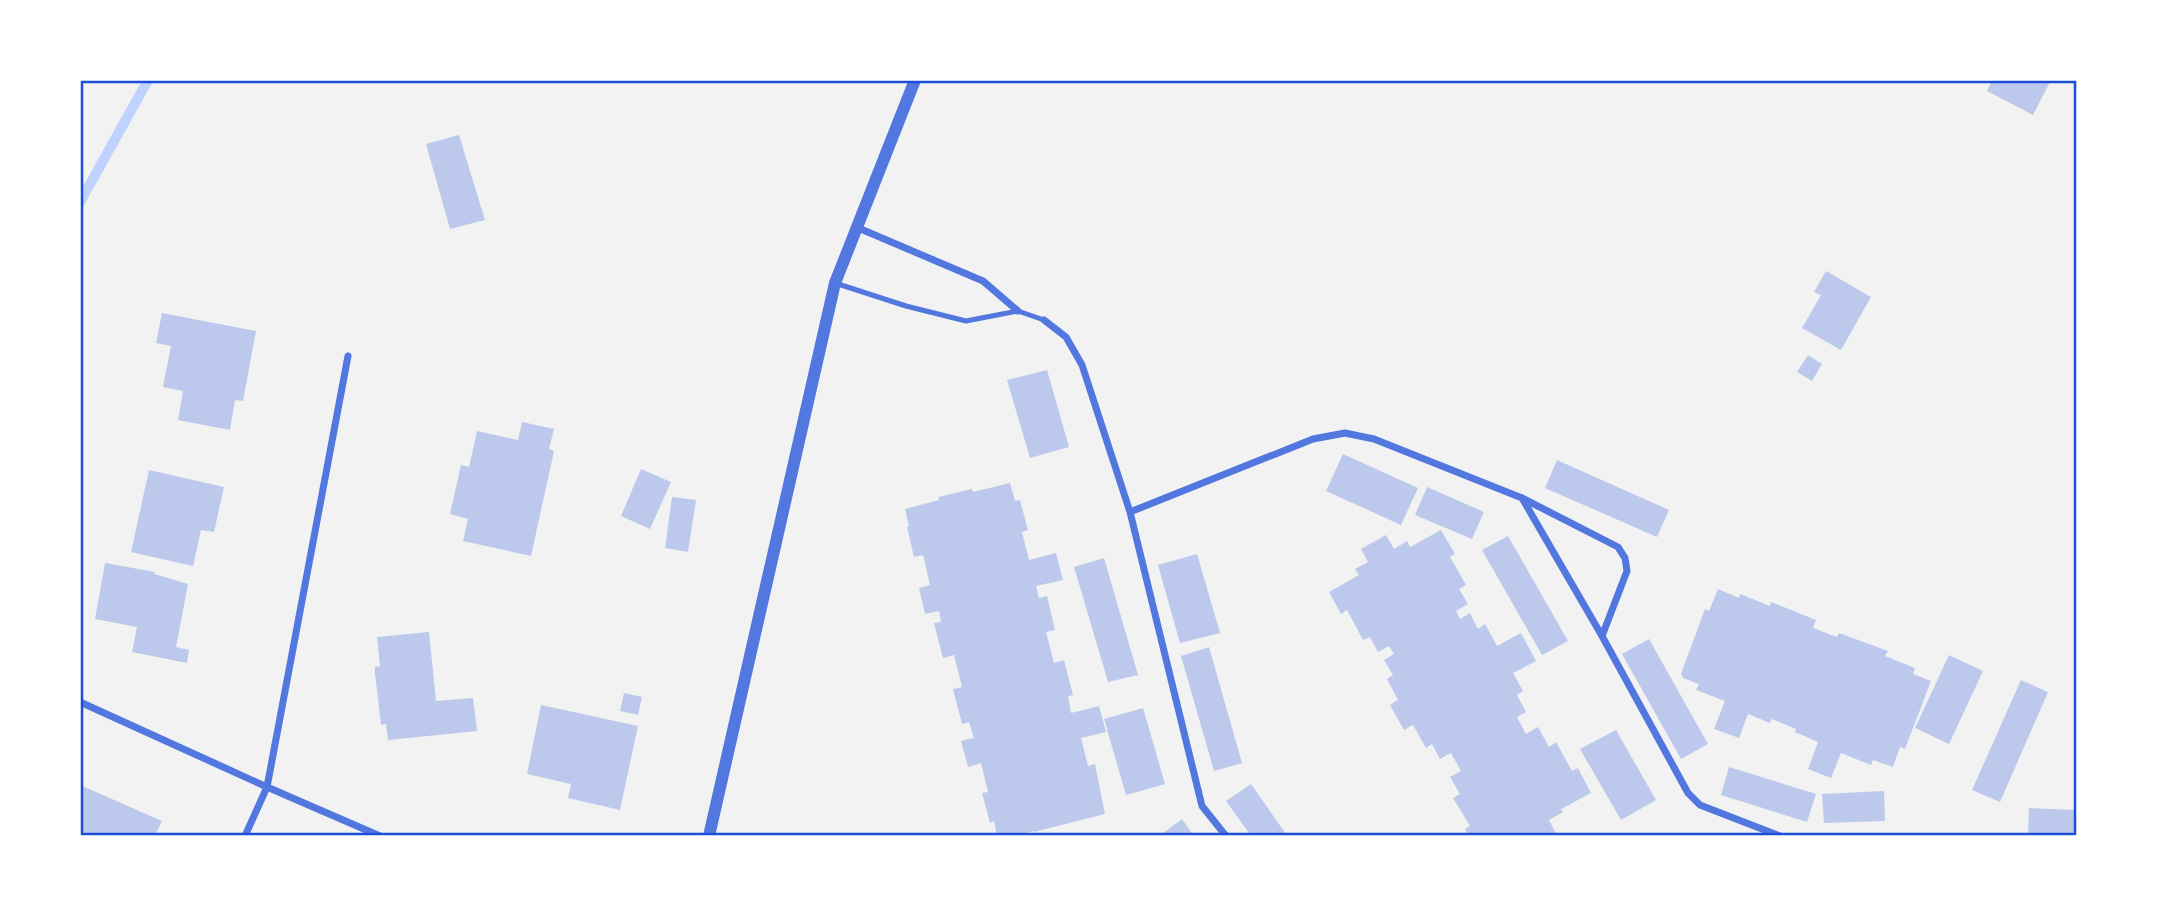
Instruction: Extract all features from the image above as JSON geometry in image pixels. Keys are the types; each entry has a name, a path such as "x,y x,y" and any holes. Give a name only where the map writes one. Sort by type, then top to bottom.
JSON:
{"street":[{"path":"709,835 835,283 915,80"},
{"path":"856,227 983,281 1018,311"},
{"path":"1044,320 1066,337 1082,365 1130,512 1202,806 1226,835"},
{"path":"245,835 267,787 348,356"},
{"path":"1130,512 1313,439 1345,433 1374,439 1522,499 1618,547 1625,558 1627,571 1601,636"},
{"path":"1522,499 1688,793 1700,806 1780,835"},
{"path":"80,702 380,835"}],"lane":[{"path":"835,283 906,306 966,321 1018,311 1044,320"}],"building":[{"path":"1992,80 2051,80 2033,115 1987,91"},
{"path":"459,135 485,220 450,229 426,144"},
{"path":"1826,271 1871,297 1841,350 1802,328 1821,295 1814,292"},
{"path":"162,313 256,331 243,401 235,400 230,430 178,420 183,391 163,387 171,346 156,343"},
{"path":"1808,355 1822,364 1812,381 1797,372"},
{"path":"1047,370 1069,447 1030,458 1007,380"},
{"path":"522,422 554,429 549,449 554,451 531,556 463,541 468,519 450,514 461,465 469,467 477,431 518,440"},
{"path":"1343,454 1418,488 1401,525 1326,491"},
{"path":"1557,460 1669,510 1657,537 1545,488"},
{"path":"641,469 671,482 650,529 621,516"},
{"path":"149,470 224,487 214,532 201,530 193,566 131,552"},
{"path":"1010,483 1015,501 1020,500 1028,530 1022,532 1029,560 1056,553 1063,580 1036,586 1039,598 1047,596 1055,630 1046,632 1054,663 1064,660 1073,695 1068,696 1071,713 1099,706 1106,732 1081,738 1088,766 1095,764 1105,814 1034,832 997,836 994,821 990,823 982,793 988,792 981,763 968,767 961,741 974,738 969,722 962,724 953,689 962,687 954,655 943,658 934,623 941,622 939,611 925,614 919,588 930,585 923,555 914,557 905,509 939,500 938,497"},
{"path":"1427,487 1484,512 1472,539 1415,515"},
{"path":"672,497 696,500 688,552 665,548"},
{"path":"1441,530 1455,554 1450,557 1466,585 1459,589 1468,604 1456,611 1460,619 1470,613 1478,629 1485,624 1497,646 1521,633 1536,661 1513,673 1523,691 1517,695 1526,712 1517,717 1526,734 1538,727 1549,747 1556,742 1572,771 1578,768 1591,793 1561,809 1563,812 1549,820 1557,836 1524,836 1523,833 1520,836 1468,836 1465,829 1470,826 1453,798 1460,794 1450,777 1461,771 1451,753 1440,759 1432,744 1426,748 1413,725 1404,730 1390,705 1398,700 1387,679 1393,675 1384,660 1394,654 1389,646 1378,652 1370,637 1363,640 1347,610 1341,614 1329,592 1359,575 1355,569 1368,562 1361,549 1386,535 1394,549 1407,541 1410,547"},
{"path":"1508,536 1568,641 1542,655 1482,550"},
{"path":"1197,554 1220,633 1180,643 1158,565"},
{"path":"1104,558 1138,675 1108,682 1074,567"},
{"path":"105,563 155,572 154,574 188,584 176,647 189,650 187,663 132,652 137,627 95,619"},
{"path":"1718,589 1770,606 1771,602 1816,620 1813,628 1837,637 1839,633 1888,651 1885,656 1915,668 1913,674 1931,681 1905,749 1900,747 1893,767 1873,760 1871,765 1841,753 1831,778 1808,769 1818,742 1795,732 1796,729 1772,719 1770,723 1748,714 1739,738 1714,729 1725,701 1696,690 1699,684 1683,678 1681,674 1705,609 1709,611"},
{"path":"429,632 436,701 473,698 477,731 388,740 386,724 381,725 375,673 375,667 380,666 377,637"},
{"path":"1649,639 1708,744 1681,759 1622,654"},
{"path":"1209,647 1242,763 1214,771 1181,656"},
{"path":"1949,655 1983,671 1949,744 1915,728"},
{"path":"2021,680 2048,692 2000,802 1972,790"},
{"path":"624,693 642,697 638,715 620,711"},
{"path":"541,705 638,726 620,810 568,798 571,784 527,774"},
{"path":"1143,708 1165,784 1126,795 1104,719"},
{"path":"1616,730 1656,800 1621,820 1580,749"},
{"path":"1729,767 1816,794 1807,822 1721,795"},
{"path":"1251,784 1286,834 1284,836 1251,836 1226,801"},
{"path":"80,785 162,821 155,836 80,836"},
{"path":"1884,791 1885,821 1824,823 1822,794"},
{"path":"2029,808 2076,810 2076,836 2028,836"},
{"path":"1182,819 1194,836 1159,836"}],"waterway":[{"path":"80,202 148,80"}]}
